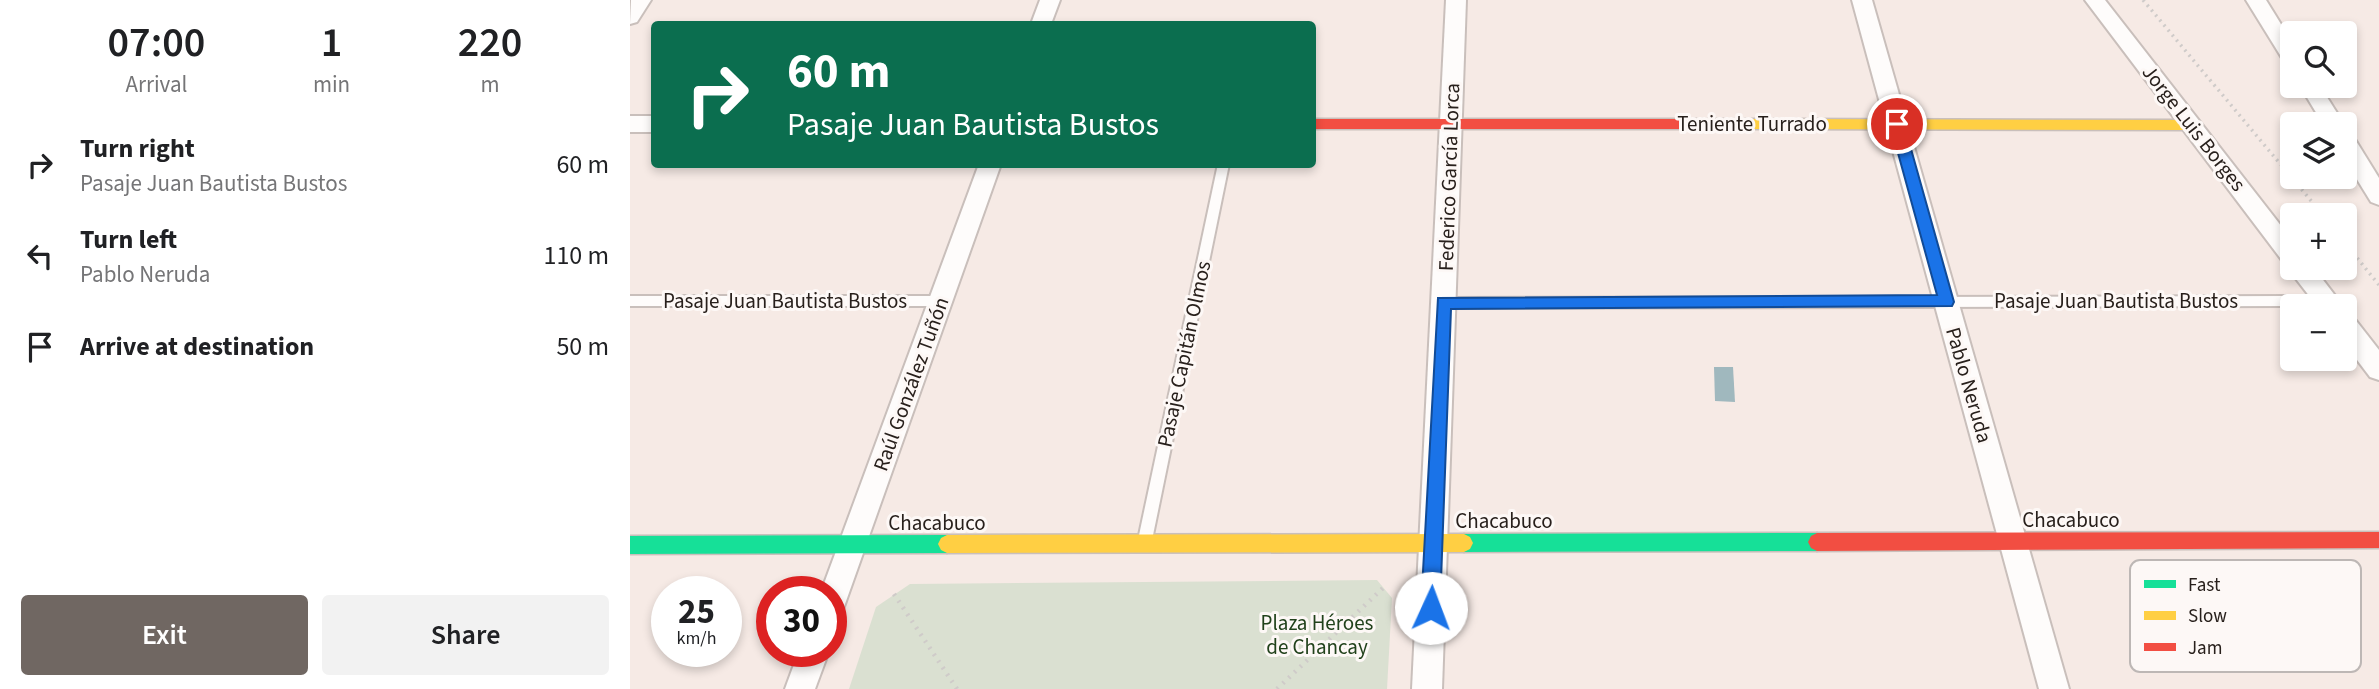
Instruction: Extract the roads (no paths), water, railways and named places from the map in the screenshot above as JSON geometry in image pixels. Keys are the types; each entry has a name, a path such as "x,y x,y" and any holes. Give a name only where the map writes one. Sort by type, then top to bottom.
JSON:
{"main road":[{"name":"Teniente Turrado","path":"1316,124 2191,125"},
{"name":"Chacabuco","path":"630,545 2379,540"}],"street":[{"path":"630,17 641,0"},
{"path":"1042,21 1050,0"},
{"name":"Federico García Lorca","path":"1427,689 1457,0"},
{"name":"Pablo Neruda","path":"1862,0 2054,689"},
{"name":"Jorge Luis Borges","path":"2095,0 2280,240"},
{"path":"2256,0 2280,39"},
{"path":"630,124 651,124"},
{"path":"2357,161 2379,196"},
{"name":"Raúl González Tuñón","path":"841,576 989,168"},
{"path":"2310,280 2321,294"},
{"path":"2357,341 2379,369"},
{"path":"800,689 808,667"}],"lane":[{"name":"Pasaje Capitán Olmos","path":"1145,544 1223,168"},
{"name":"Pasaje Juan Bautista Bustos","path":"630,301 941,301"},
{"name":"Pasaje Juan Bautista Bustos","path":"1443,303 2280,304"}],"water":[{"path":"1714,367 1733,367 1735,402 1715,401"}],"park label":[{"name":"Plaza Héroes de Chancay","path":"1317,635"}]}
